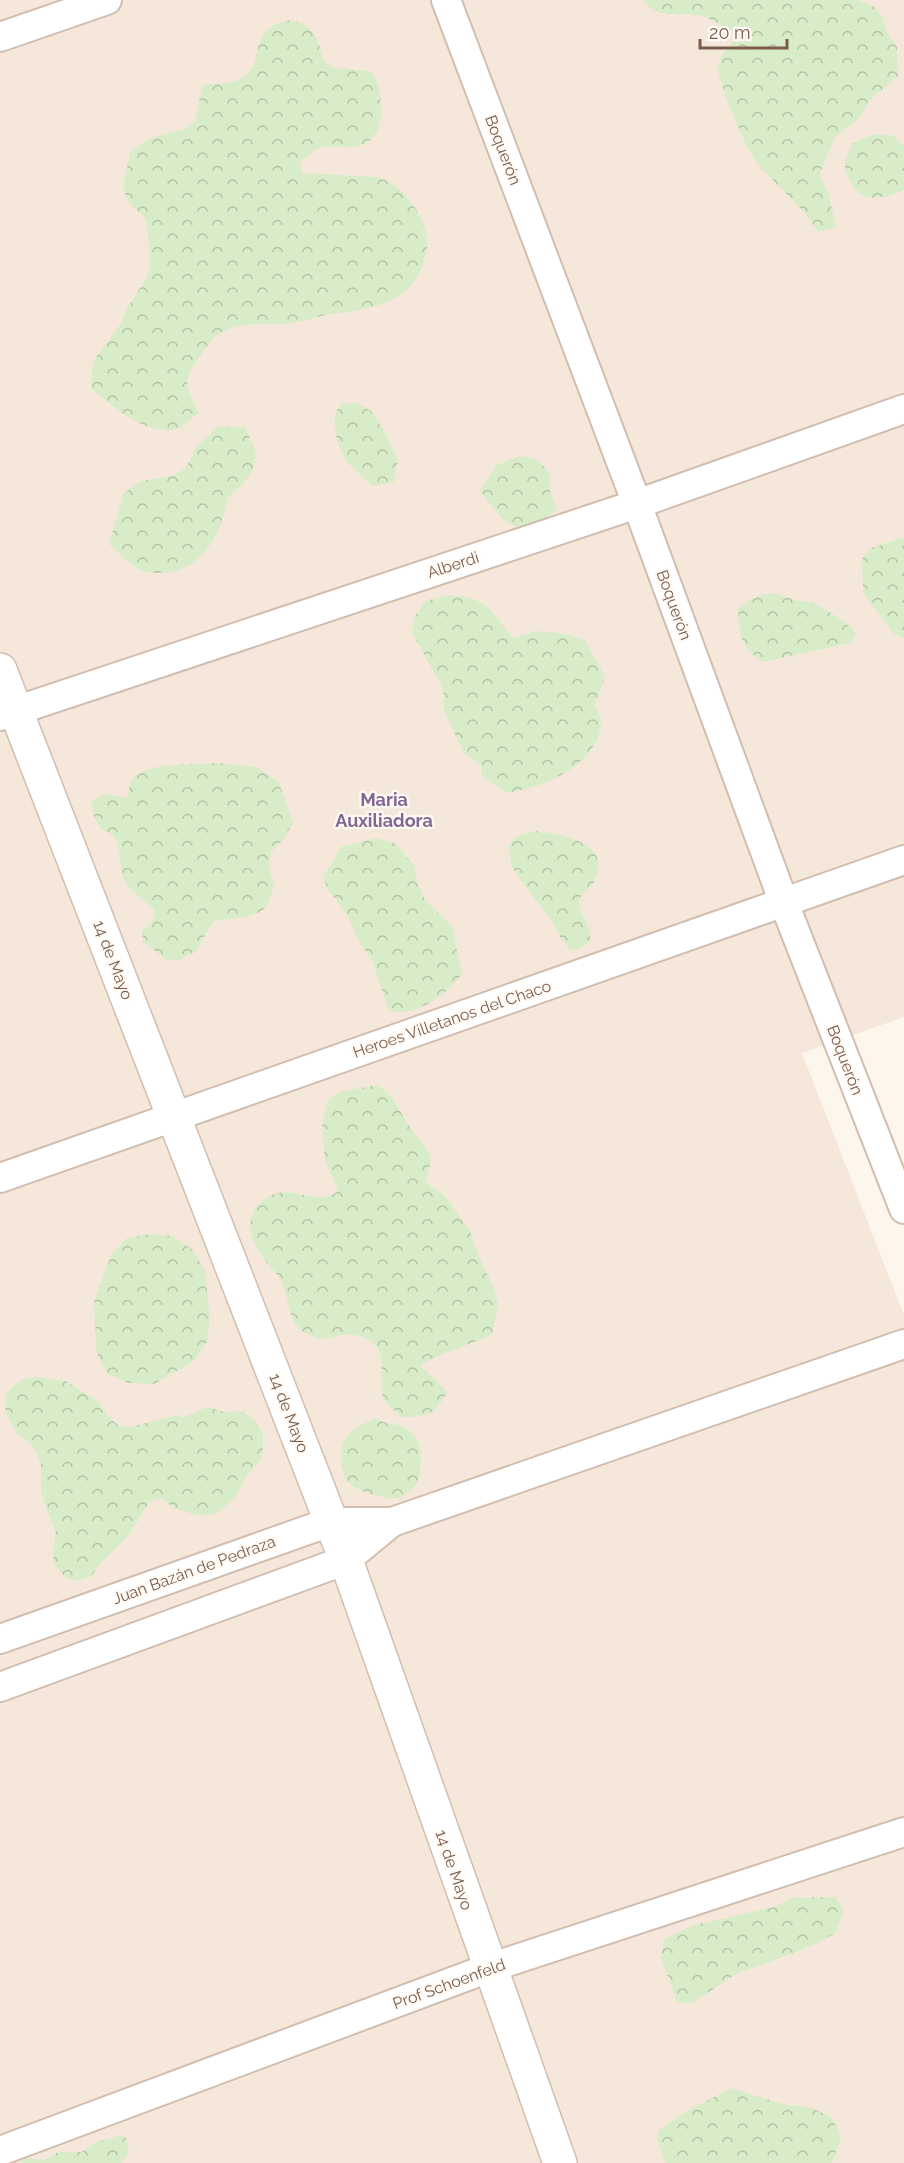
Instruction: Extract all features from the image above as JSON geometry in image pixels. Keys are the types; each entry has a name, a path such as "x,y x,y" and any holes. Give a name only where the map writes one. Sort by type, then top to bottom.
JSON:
{"street":[{"path":"0,37 107,0"},
{"name":"Boquerón","path":"446,0 637,504 784,903 904,1209"},
{"name":"Alberdi","path":"8,713 637,504 904,409"},
{"name":"14 de Mayo","path":"0,670 8,713 174,1116 346,1560 560,2163"},
{"name":"Heroes Villetanos del Chaco","path":"0,1178 904,860"},
{"path":"0,1687 346,1560 392,1522 904,1344"},
{"name":"Juan Bazán de Pedraza","path":"0,1639 330,1522 392,1522"},
{"name":"Prof Schoenfeld","path":"0,2151 489,1968 904,1832"}],"shaded area":[{"path":"0,0 904,0 904,1017 802,1053 904,1315 904,2163 0,2163"}],"green space":[{"path":"642,0 857,0 873,6 882,16 887,33 897,47 898,76 869,101 860,117 835,137 819,175 828,193 836,227 818,232 797,204 757,163 747,145 727,100 718,66 724,52 741,33 701,16 655,11"},
{"path":"290,20 310,29 317,40 324,61 333,68 370,71 377,83 381,101 380,121 372,138 360,145 327,146 316,149 300,162 302,173 376,177 390,182 403,192 414,205 426,232 427,248 422,267 406,290 396,298 384,303 294,323 240,326 222,332 208,344 189,373 189,392 199,413 180,427 169,430 144,425 120,412 91,388 93,361 122,322 126,310 146,279 150,268 148,230 145,219 127,200 123,188 130,152 150,138 184,129 195,121 202,85 235,81 248,74 266,31 276,24"},
{"path":"875,134 894,136 904,146 904,190 888,196 872,198 859,193 853,187 845,167 852,143"},
{"path":"341,403 357,403 371,411 382,427 398,460 394,482 372,486 347,462 337,441 334,416"},
{"path":"219,426 245,428 256,454 251,473 228,497 216,534 203,555 193,563 169,572 145,572 138,569 109,544 124,493 141,481 172,476 186,468 197,446"},
{"path":"520,456 537,459 550,474 549,489 557,510 531,524 521,526 505,521 480,490 497,465"},
{"path":"904,538 904,639 894,634 863,593 862,559 871,548"},
{"path":"774,593 798,601 812,602 844,621 856,634 850,643 763,662 749,650 742,640 738,609 754,598"},
{"path":"449,595 472,599 487,607 513,638 537,631 564,634 585,640 605,677 594,706 601,723 598,738 579,763 551,780 520,791 506,793 482,776 481,765 463,752 444,710 441,684 412,633 414,618 425,601"},
{"path":"217,763 257,767 279,783 293,823 283,840 272,851 269,863 275,884 266,908 246,917 215,921 196,951 178,961 167,960 143,942 142,931 152,922 155,912 125,883 117,842 109,832 101,829 93,815 92,802 106,794 127,797 132,779 144,771 164,766"},
{"path":"535,831 582,842 597,857 599,867 595,880 581,895 579,902 590,935 590,941 582,948 570,950 551,920 512,868 508,847 516,836"},
{"path":"376,838 395,843 414,865 417,883 425,900 452,926 462,974 440,996 411,1011 391,1011 387,1005 373,963 356,936 348,916 328,890 323,877 341,847"},
{"path":"376,1085 393,1099 430,1154 431,1160 426,1182 445,1196 470,1231 498,1304 492,1335 420,1365 447,1392 434,1410 429,1414 418,1416 402,1417 385,1401 381,1388 380,1354 370,1341 350,1334 321,1339 300,1329 292,1316 281,1280 267,1263 252,1237 251,1222 256,1207 274,1194 284,1192 321,1197 330,1196 338,1191 325,1159 322,1126 328,1100 339,1092"},
{"path":"150,1234 173,1236 193,1250 205,1271 210,1320 207,1342 194,1361 154,1384 129,1383 107,1374 96,1351 94,1302 111,1255 127,1238"},
{"path":"34,1377 66,1381 96,1400 119,1426 130,1427 173,1416 184,1417 205,1408 213,1408 226,1413 243,1412 255,1421 263,1434 263,1451 258,1464 247,1475 235,1498 217,1513 200,1516 175,1509 161,1498 153,1500 148,1504 129,1535 98,1566 92,1576 78,1581 66,1578 54,1564 56,1532 41,1488 41,1464 33,1446 16,1432 5,1412 6,1394 22,1379"},
{"path":"375,1418 408,1430 419,1445 421,1458 418,1481 401,1497 385,1497 361,1490 349,1483 344,1473 341,1452 345,1438 356,1428"},
{"path":"836,1897 844,1912 834,1934 809,1947 736,1974 692,2003 677,2002 661,1957 664,1939 694,1925 774,1907 792,1898"},
{"path":"731,2088 786,2105 809,2107 832,2117 841,2138 832,2163 665,2163 657,2132 680,2115"},
{"path":"122,2135 127,2139 129,2153 121,2163 20,2163 25,2158 44,2160 58,2152 82,2152 94,2143"}],"district":[{"name":"Maria Auxiliadora","path":"384,809"}]}
